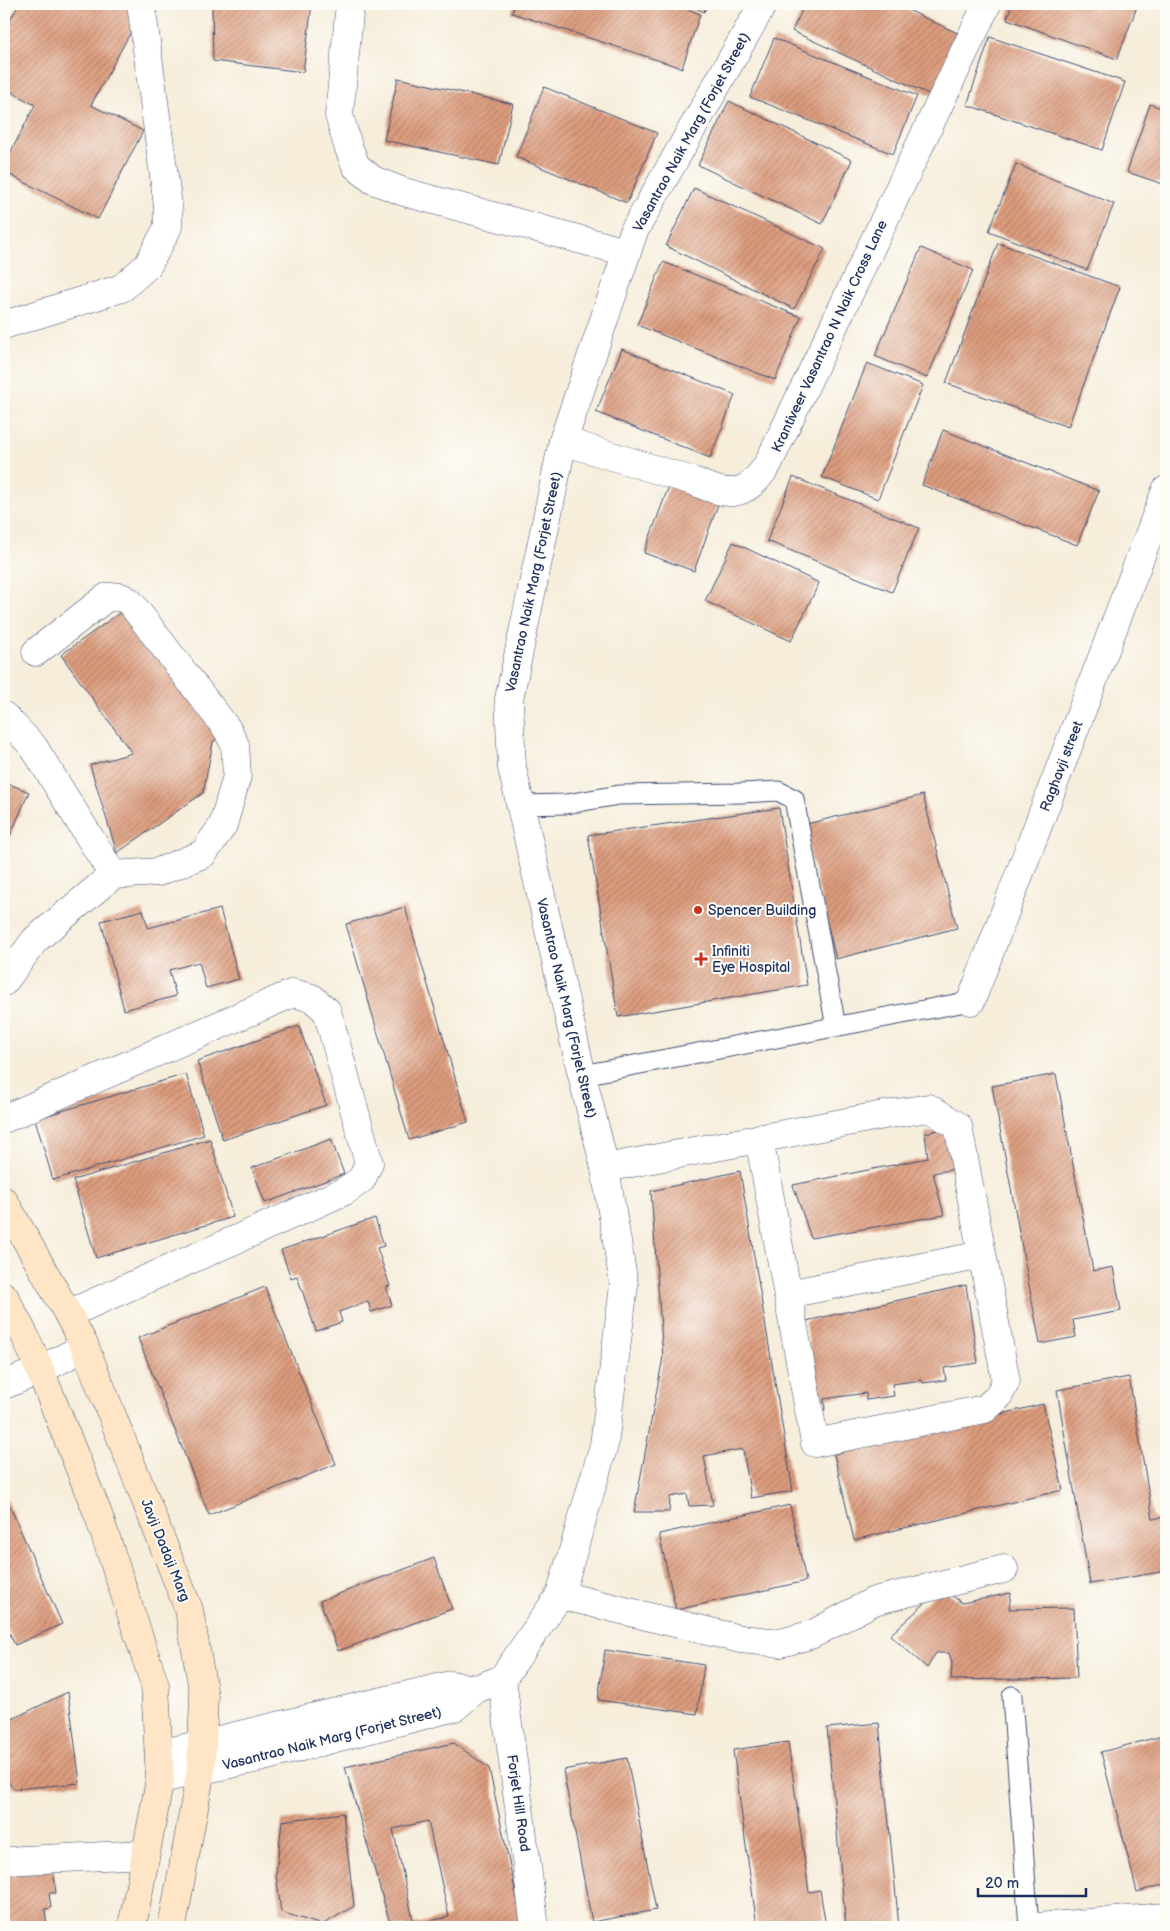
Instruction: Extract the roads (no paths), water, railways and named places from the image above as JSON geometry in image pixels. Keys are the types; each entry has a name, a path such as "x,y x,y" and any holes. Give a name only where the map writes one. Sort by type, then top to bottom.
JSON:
{"main road":[{"name":"Javji Dadaji Marg","path":"4,1202 68,1314 85,1348 190,1610 204,1696 201,1770 172,1927"},
{"path":"4,1296 40,1370 98,1514 155,1685 160,1766 132,1927"}],"street":[{"path":"4,325 122,288 148,265 168,227 168,206 141,4"},
{"path":"350,4 339,115 356,166 373,180 404,192 626,252"},
{"name":"Vasantrao Naik Marg (Forjet Street)","path":"160,1766 201,1770 263,1757 414,1705 455,1707 476,1688 502,1679 560,1595 604,1445 624,1285 604,1168 512,768 509,699 563,441 626,252 634,231 763,4"},
{"name":"Krantiveer Vasantrao N Naik Cross Lane","path":"563,441 694,481 712,489 738,492 758,480 768,464 987,4"},
{"name":"Raghavji street","path":"971,1001 1166,490"},
{"path":"4,982 35,940 113,875 158,872 203,854 223,825 238,776 235,745 227,730 130,602 121,597 107,597 36,652"},
{"path":"4,716 33,746 113,875"},
{"path":"4,1119 293,993 312,998 327,1012 369,1163 362,1180 345,1191 68,1314"},
{"path":"604,1168 759,1138 929,1108 958,1126 1006,1381 998,1397 985,1409 815,1443 759,1138"},
{"path":"788,1294 982,1255"},
{"path":"4,1384 40,1370 85,1348"},
{"path":"560,1595 740,1639 781,1643 813,1634 874,1601 1004,1569"},
{"name":"Forjet Hill Road","path":"502,1679 535,1927"},
{"path":"160,1766 202,1744 414,1705"},
{"path":"4,1861 145,1854"},
{"path":"1037,1927 1166,1917"}],"lane":[{"path":"521,805 566,804 619,795 741,794 778,791 794,799 836,1027"},
{"path":"582,1075 971,1001"},
{"path":"1012,1696 1029,1927"}],"place":[{"name":"Spencer Building","path":"698,910"},
{"name":"Infiniti Eye Hospital","path":"701,959"}]}
